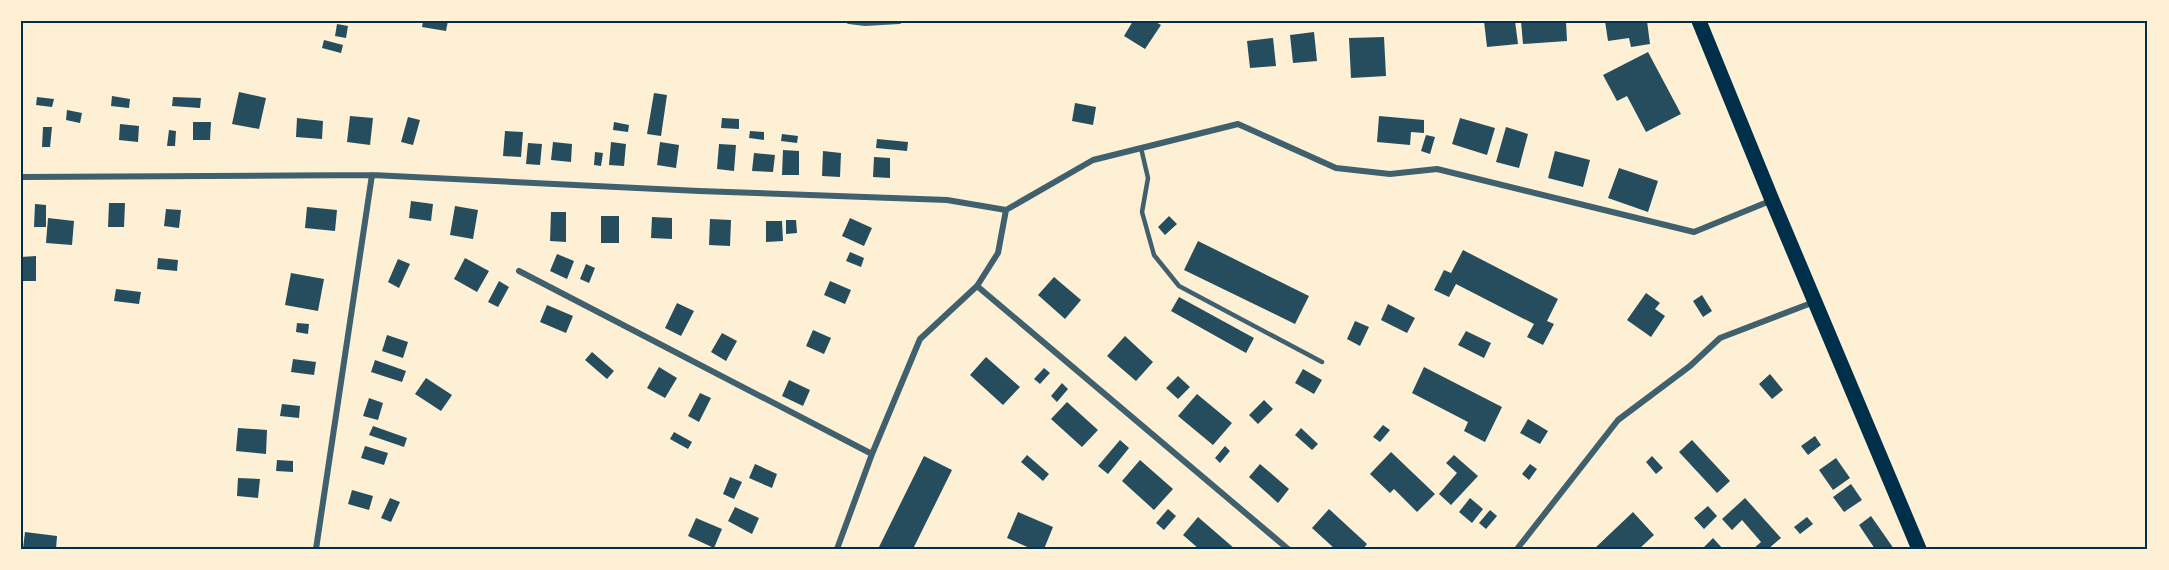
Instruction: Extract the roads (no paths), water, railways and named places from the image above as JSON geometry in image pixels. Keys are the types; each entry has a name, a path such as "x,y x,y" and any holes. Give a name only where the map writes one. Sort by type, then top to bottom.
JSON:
{"main road":[{"path":"1699,21 1919,549"}],"street":[{"path":"849,21 865,23 899,21"},
{"path":"21,177 372,175 688,191 947,200 1006,210 1093,159 1238,124 1336,168 1390,174 1437,169 1694,232 1772,200"},
{"path":"316,549 372,175"},
{"path":"837,549 872,454 920,339 977,286 998,253 1006,210"},
{"path":"519,271 872,454"},
{"path":"977,286 1288,549"},
{"path":"1517,549 1618,420 1690,366 1720,338 1815,301"}],"lane":[{"path":"1141,148 1148,178 1142,212 1155,255 1179,286 1322,362"}]}
